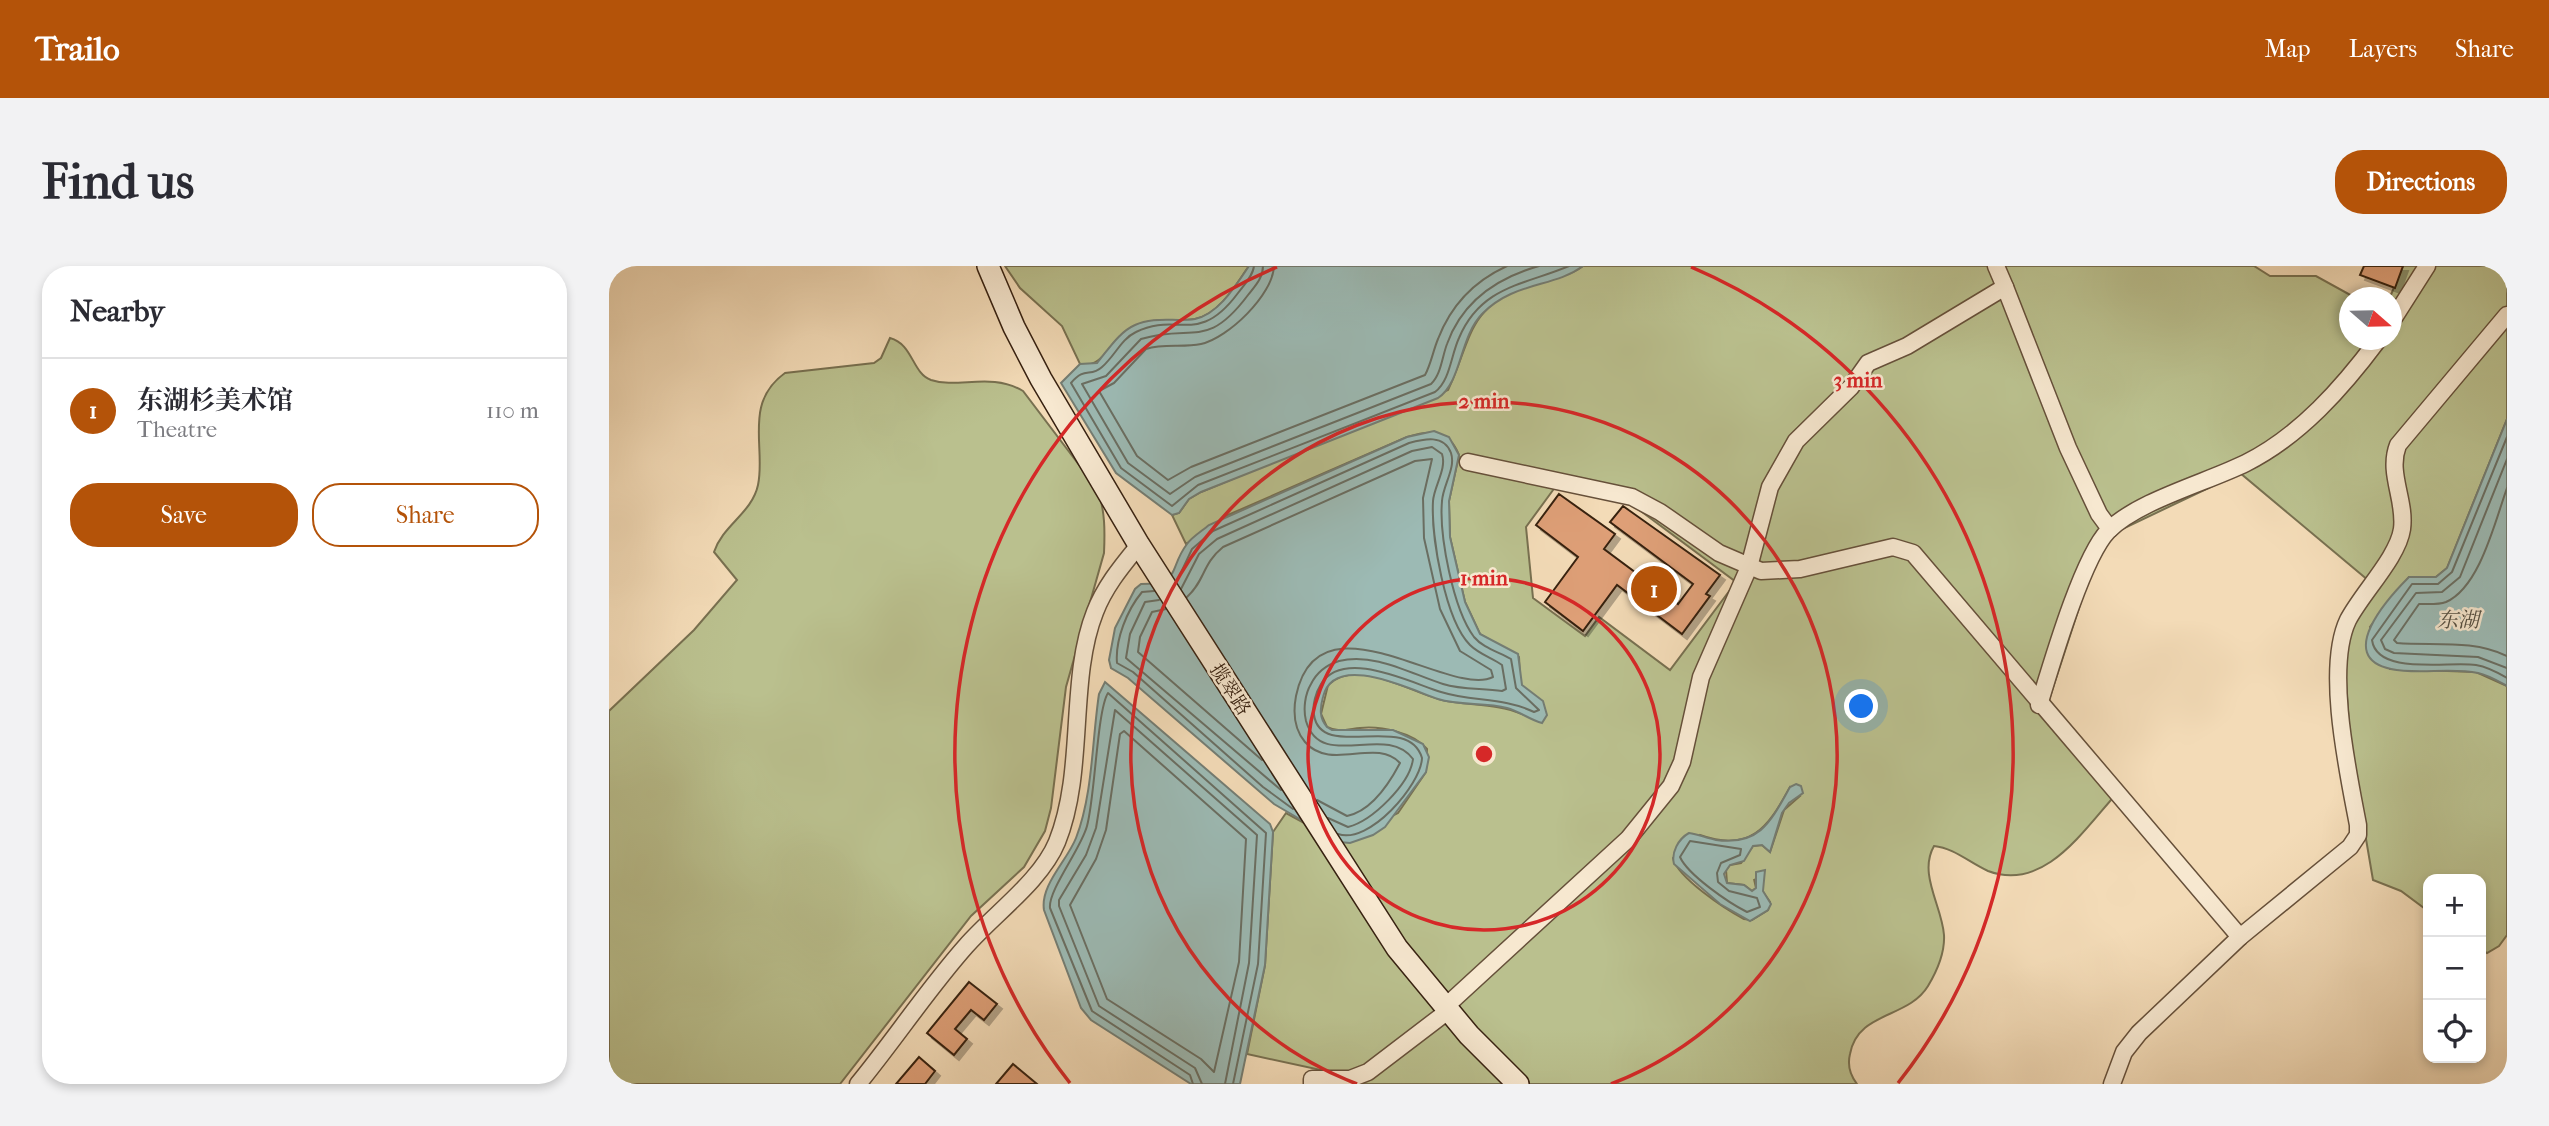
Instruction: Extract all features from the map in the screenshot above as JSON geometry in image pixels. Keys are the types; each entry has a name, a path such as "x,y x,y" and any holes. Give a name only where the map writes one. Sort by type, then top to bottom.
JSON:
{"street":[{"name":"揽翠路","path":"988,266 1014,327 1041,379 1145,554 1397,948 1446,1009 1518,1084"},
{"path":"1996,266 2068,449 2099,514 2111,528"},
{"path":"2402,305 2427,266"},
{"path":"1312,1084 1312,1079 1350,1079 1368,1072 1446,1009 1628,839 1671,786 1682,762 1708,658 1749,567 1770,487 1796,441 1850,387 1868,363 1907,346 2005,287"},
{"path":"2112,1084 2130,1043 2240,937 2350,847 2358,835 2341,714 2341,639 2352,613 2400,538 2403,513 2393,463 2398,445 2507,316"},
{"path":"2039,705 2072,607 2097,550 2111,528 2150,505 2246,463 2295,432 2369,350"},
{"path":"1468,462 1632,497 1660,512 1719,553 1749,567 1778,572 1893,547 1907,550 1920,560 2039,705 2240,937"},
{"path":"857,1084 965,947 1033,878 1051,854 1062,827 1071,787 1088,633 1104,593 1145,554"}],"green space":[{"path":"1005,266 1249,266 1220,305 1204,316 1186,320 1151,321 1134,326 1120,336 1100,359 1080,364 1062,326 1020,288"},
{"path":"1583,266 2254,266 2270,276 2316,276 2339,289 2339,350 2402,350 2402,287 2394,287 2403,266 2507,266 2507,419 2447,568 2436,577 2409,577 2370,627 2390,669 2476,672 2507,686 2507,935 2499,946 2486,952 2486,874 2423,874 2423,907 2401,891 2373,880 2351,751 2344,656 2349,632 2375,586 2240,473 2116,532 2094,562 2049,700 2051,709 2120,790 2063,853 2028,873 2009,875 1988,871 1955,853 1934,846 1929,868 1944,935 1940,962 1919,997 1909,1005 1873,1022 1855,1040 1849,1062 1851,1074 1857,1084 1320,1084 1321,1070 1247,1054 1265,965 1273,832 1286,813 1339,842 1398,813 1426,772 1427,749 1414,738 1377,728 1339,730 1327,727 1321,714 1328,685 1340,677 1369,675 1442,700 1502,708 1522,714 1519,657 1480,634 1465,602 1450,537 1449,501 1459,455 1455,446 1444,436 1423,433 1407,437 1228,515 1186,544 1172,515 1179,513 1189,499 1201,492 1448,390 1473,328 1492,305 1526,286 1563,276","holes":["1556,486 1626,500 1736,582 1670,670 1599,617 1585,636 1533,598 1526,527","1790,787 1800,796 1784,810 1770,852 1762,845 1753,846 1741,863 1730,865 1726,870 1727,883 1744,885 1752,891 1756,888 1754,879 1770,902 1768,910 1752,920 1744,919 1715,901 1677,866 1673,858 1700,835 1717,840 1745,839 1765,825"]},
{"path":"890,338 903,346 920,371 931,380 999,383 1023,391 1098,490 1104,521 1104,553 1066,687 1051,808 1045,831 1024,867 971,916 840,1084 609,1084 609,711 694,630 737,580 714,552 724,534 755,495 760,471 760,412 772,385 785,373 874,363 881,358"}],"water":[{"path":"1249,266 1583,266 1572,273 1520,290 1494,303 1474,324 1452,382 1438,398 1201,492 1189,499 1179,513 1172,515 1116,473 1061,383 1080,364 1097,363 1119,337 1135,325 1204,316 1226,298"},
{"name":"东湖","path":"2507,419 2507,686 2478,673 2402,671 2375,662 2367,652 2366,640 2371,626 2379,612 2409,577 2436,577 2447,568"},
{"path":"1434,431 1449,437 1459,455 1449,501 1450,537 1465,602 1480,634 1518,654 1522,685 1543,701 1547,715 1542,723 1507,708 1446,701 1375,677 1342,677 1330,684 1323,697 1321,709 1321,716 1327,727 1332,730 1393,730 1423,744 1429,757 1426,772 1385,827 1373,835 1350,843 1339,842 1274,804 1128,678 1111,668 1109,660 1115,628 1135,589 1141,584 1169,578 1187,544 1209,525 1407,437"},
{"path":"1105,682 1270,824 1273,832 1265,965 1240,1084 1191,1084 1091,1020 1081,1008 1044,910 1046,891 1072,847 1082,821 1089,785 1099,694"},
{"path":"1796,784 1801,786 1803,793 1789,803 1782,813 1770,852 1762,845 1753,846 1744,861 1730,865 1724,874 1727,883 1744,885 1752,891 1756,888 1756,872 1765,870 1763,891 1771,904 1768,910 1750,921 1720,904 1674,864 1676,847 1689,833 1731,841 1754,835 1770,820 1790,787"}],"building":[{"path":"2364,266 2403,266 2395,287 2360,275"},
{"path":"1559,494 1615,534 1604,549 1678,604 1693,584 1610,522 1623,506 1720,575 1706,594 1710,596 1682,634 1617,585 1583,631 1545,602 1578,557 1536,525"},
{"path":"969,982 997,1004 984,1020 971,1010 955,1029 967,1039 954,1055 927,1033"},
{"path":"919,1057 935,1071 925,1084 896,1084"},
{"path":"1013,1064 1037,1084 996,1084"}],"place":[{"name":"东湖杉美术馆","path":"1654,589"}]}
